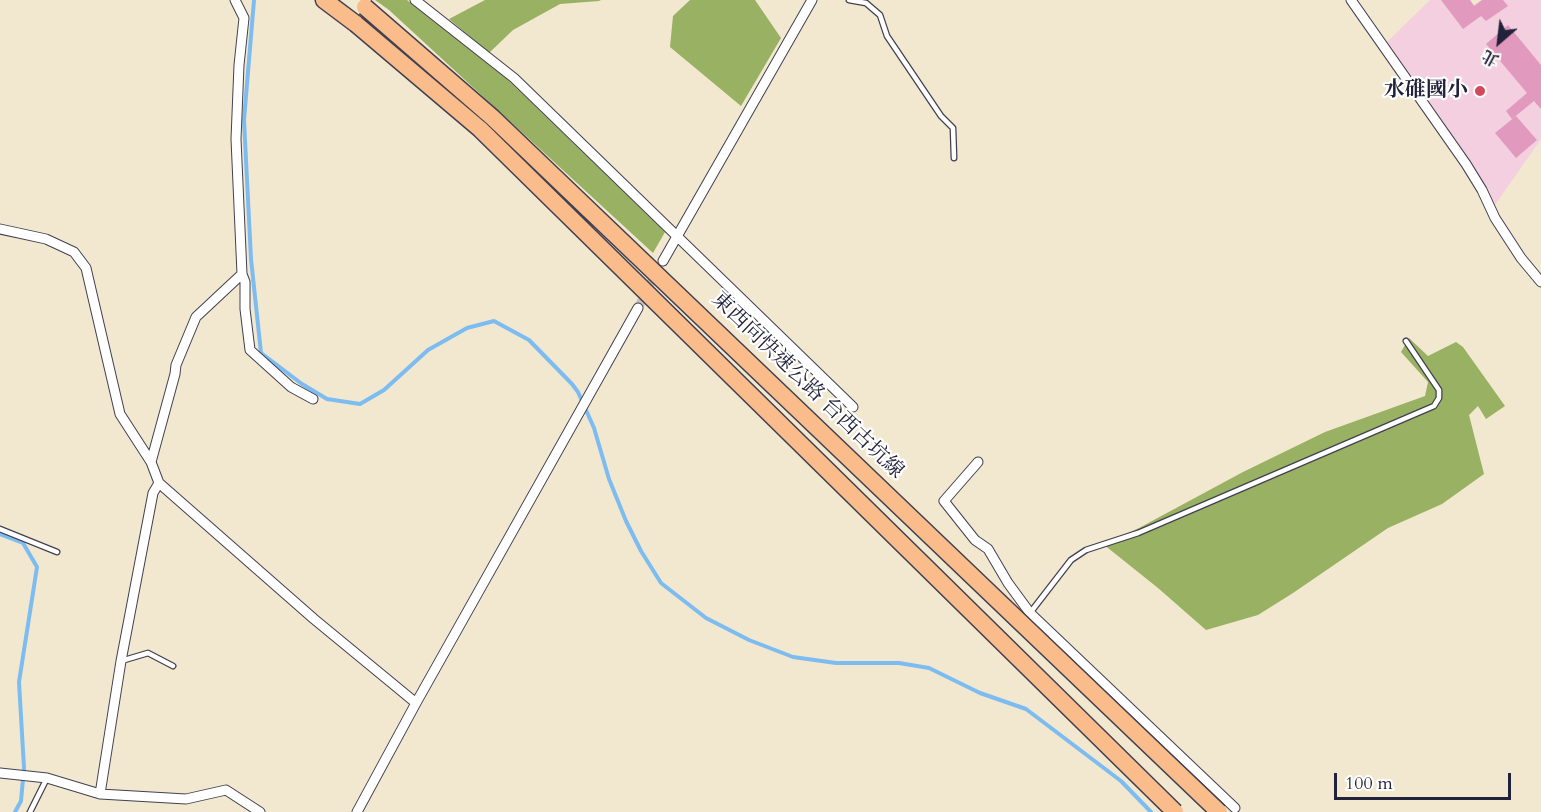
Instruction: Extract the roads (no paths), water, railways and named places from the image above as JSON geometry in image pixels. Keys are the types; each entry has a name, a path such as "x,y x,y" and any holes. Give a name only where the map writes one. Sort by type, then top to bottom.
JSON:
{"highway":[{"path":"324,0 356,24 480,129 1175,812"},
{"name":"東西向快速公路 台西古坑線","path":"361,3 493,117 1227,810"}],"street":[{"path":"235,0 244,18 238,64 236,139 242,274 245,282 245,309 250,350 291,387 313,399"},
{"path":"415,0 514,78 853,407"},
{"path":"663,261 812,0"},
{"path":"1351,0 1466,164 1495,218 1521,258 1541,282"},
{"path":"0,230 45,239 74,252 86,268 120,414 151,462 159,483 314,619 416,703"},
{"path":"151,462 176,365 196,317 242,274"},
{"path":"357,812 638,308"},
{"path":"978,462 944,501 975,540 988,549 1008,583 1030,613 1227,810"},
{"path":"100,794 121,661 153,493 159,483"},
{"path":"0,773 47,778 100,794 186,799 226,790 260,812"}],"lane":[{"path":"849,0 866,3 880,15 887,36 941,116 953,128 954,158"},
{"path":"1030,613 1071,560 1086,550 1138,534 1434,406 1440,398 1439,390 1406,341"},
{"path":"0,529 57,552"},
{"path":"121,661 148,653 173,666"},
{"path":"30,812 47,778"}],"waterway":[{"path":"254,0 244,120 251,259 261,353 302,384 327,399 360,404 384,390 428,350 467,328 494,321 529,340 578,392 594,428 609,479 641,551 661,583 706,618 749,640 793,657 836,663 899,663 929,668 980,693 1026,709 1121,781 1151,812"},
{"path":"0,534 23,543 37,567 19,682 24,768 21,801 15,812"}],"tunnel":[{"path":"638,308 657,271"}],"place":[{"name":"水碓國小","path":"1480,91"}]}
